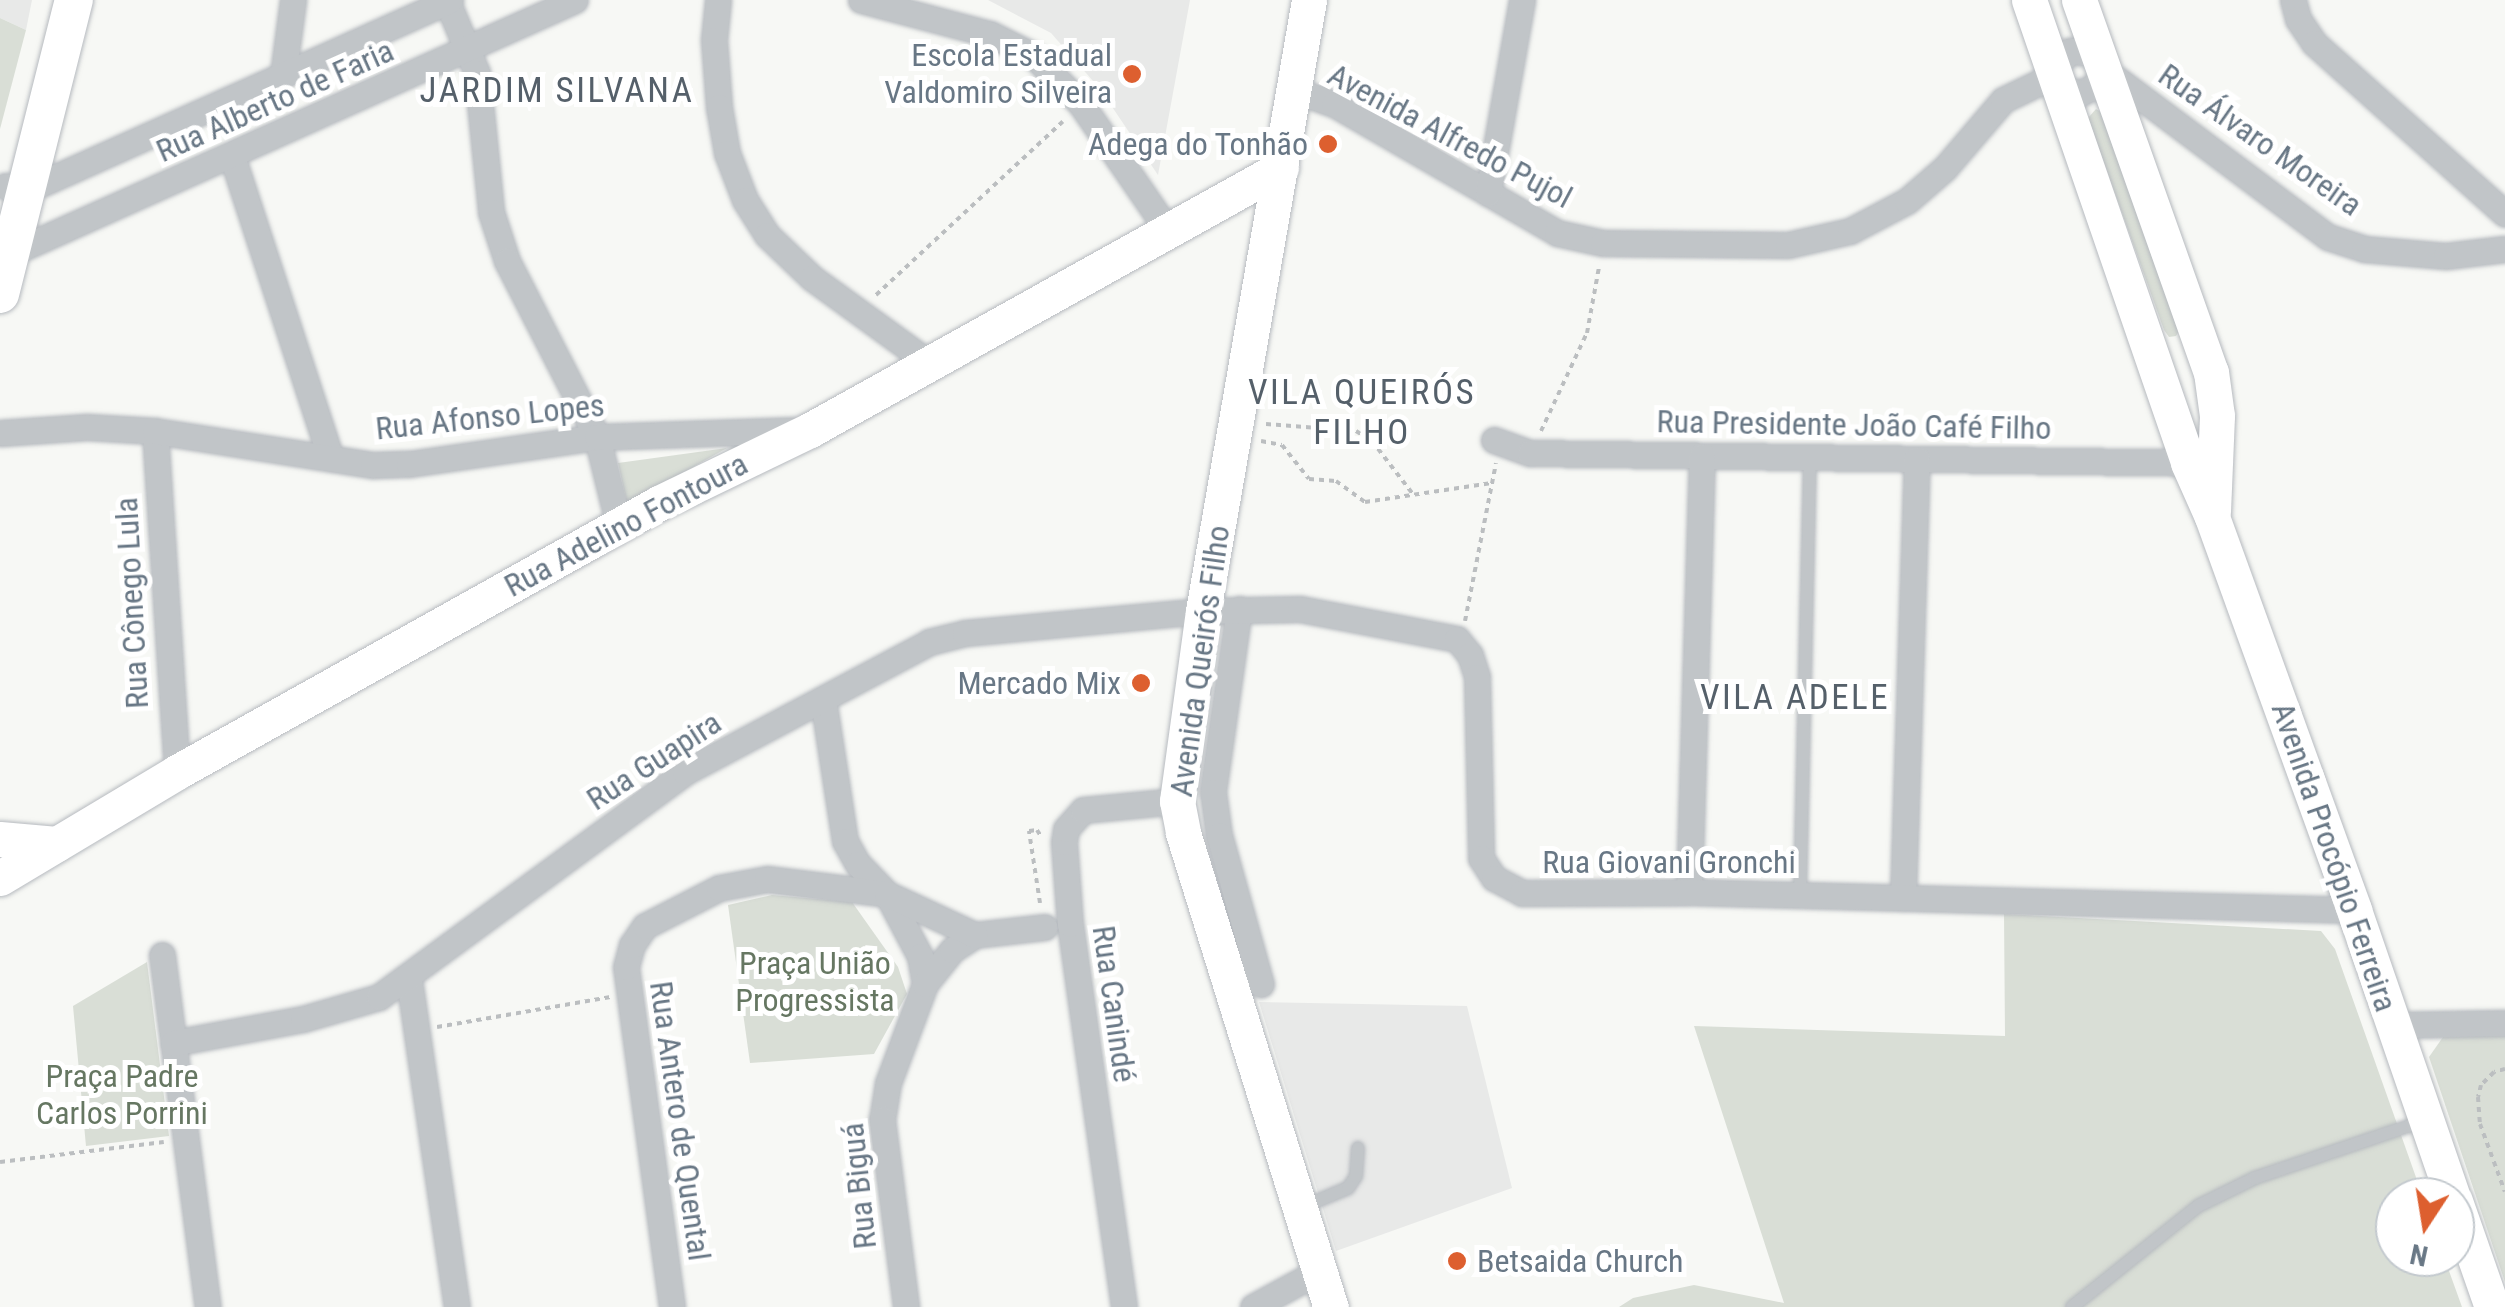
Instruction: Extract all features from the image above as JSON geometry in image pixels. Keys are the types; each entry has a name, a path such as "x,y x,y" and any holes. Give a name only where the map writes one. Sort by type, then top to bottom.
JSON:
{"main road":[{"path":"0,294 10,194 52,0"},
{"path":"10,194 74,0"}],"street":[{"path":"283,75 293,0"},
{"name":"Rua Alberto de Faria","path":"5,256 574,0"},
{"path":"718,0 714,40 719,107 728,153 745,200 767,236 857,312 929,363"},
{"path":"862,0 1012,42 1052,72 1081,104 1167,229"},
{"name":"Avenida Queirós Filho","path":"1309,0 1202,611 1177,801 1183,833 1302,1206 1330,1307"},
{"path":"1488,194 1522,0"},
{"name":"Avenida Procópio Ferreira","path":"2028,0 2202,463 2212,517 2446,1177"},
{"name":"Avenida Procópio Ferreira","path":"2078,0 2211,372 2218,416 2202,463"},
{"path":"2293,0 2298,20 2314,43 2505,214"},
{"name":"Rua Alberto de Faria","path":"10,194 448,1"},
{"path":"448,1 477,73 491,212 507,261 597,437 620,526"},
{"path":"2055,75 2065,90 2081,94 2096,85 2102,68"},
{"name":"Rua Álvaro Moreira","path":"2102,68 2328,236 2364,249 2446,256 2505,249"},
{"name":"Avenida Alfredo Pujol","path":"1294,90 1334,104 1557,233 1603,243 1788,246 1850,231 1907,201 2014,91 2055,75"},
{"path":"232,156 331,458"},
{"name":"Rua Adelino Fontoura","path":"0,878 177,772 620,526 810,430 1281,168"},
{"path":"1198,212 1271,225"},
{"name":"Rua Afonso Lopes","path":"0,432 87,427 155,431 331,458 409,464 597,437 810,430"},
{"name":"Rua Cônego Lula","path":"155,431 177,772"},
{"name":"Rua Presidente João Café Filho","path":"1497,442 1530,453 2202,463"},
{"path":"1689,892 1702,456"},
{"path":"1903,898 1917,458"},
{"name":"Avenida Queirós Filho","path":"1239,609 1213,792 1219,835 1261,984"},
{"name":"Rua Giovani Gronchi","path":"1202,611 1300,609 1442,633 1466,648 1477,677 1481,858 1505,887 1522,893 1689,892 2354,910"},
{"name":"Rua Guapira","path":"173,1042 359,1005 410,979 686,772 945,637 1202,611"},
{"path":"823,699 845,841 858,864 887,894 920,956 925,984"},
{"path":"1064,842 1066,829 1083,810 1177,801"},
{"path":"0,840 57,844"},
{"name":"Rua Canindé","path":"1064,842 1072,943 1124,1307"},
{"name":"Rua Antero de Quental","path":"672,1307 626,967 632,944 658,916 741,881 767,879 887,894"},
{"path":"887,894 975,935"},
{"path":"925,984 952,950 975,935 1045,927"},
{"path":"162,954 208,1307"},
{"path":"410,979 457,1307"},
{"name":"Rua Biguá","path":"906,1307 882,1119 888,1082 925,984"},
{"path":"2393,1025 2505,1023"},
{"name":"Avenida Procópio Ferreira","path":"2475,1259 2492,1307"},
{"path":"1253,1307 1321,1270"}],"lane":[{"path":"1800,895 1810,457"},
{"path":"2072,1307 2198,1206 2255,1178 2426,1120"},
{"path":"1302,1206 1348,1188 1356,1176 1358,1148"}],"path":[{"path":"857,312 1081,104"},
{"path":"1530,453 1587,333 1603,243"},
{"path":"1235,427 1356,431 1372,441 1412,493"},
{"path":"1235,427 1282,445 1309,479 1336,481 1365,502 1492,483"},
{"path":"1465,620 1497,442"},
{"path":"1045,927 1029,830 1038,830 1045,844 1064,842"},
{"path":"417,1030 629,994"},
{"path":"2505,1069 2494,1072 2481,1085 2478,1098 2480,1124 2505,1192"},
{"path":"0,1162 186,1140"}],"shaded area":[{"path":"0,0 32,0 26,30 0,18"},
{"name":"Escola Estadual Valdomiro Silveira","path":"988,0 1190,0 1158,175 1100,89 1051,33"},
{"path":"1259,1002 1467,1006 1512,1188 1336,1251"}],"green space":[{"path":"0,18 26,30 0,129"},
{"path":"2096,109 2101,112 2179,331 2176,336 2169,337 2164,330 2088,118"},
{"path":"727,448 627,504 618,463"},
{"name":"Praça União Progressista","path":"772,895 852,902 898,967 907,994 874,1054 750,1063 728,905"},
{"path":"2004,914 2321,931 2335,949 2416,1177 2375,1177 2375,1277 2451,1277 2462,1307 1619,1307 1633,1298 1694,1285 1784,1303 1694,1026 2005,1036"},
{"name":"Praça Padre Carlos Porrini","path":"147,962 169,1136 86,1146 73,1006"},
{"path":"2505,1034 2505,1282 2475,1193 2475,1177 2470,1177 2429,1057 2443,1037"}],"place":[{"name":"Escola Estadual Valdomiro Silveira","path":"1132,74"},
{"name":"Adega do Tonhão","path":"1328,144"},
{"name":"Mercado Mix","path":"1141,683"},
{"name":"Betsaida Church","path":"1457,1261"}],"district":[{"name":"JARDIM SILVANA","path":"557,91"},
{"name":"VILA QUEIRÓS FILHO","path":"1362,413"},
{"name":"VILA ADELE","path":"1795,698"}]}
